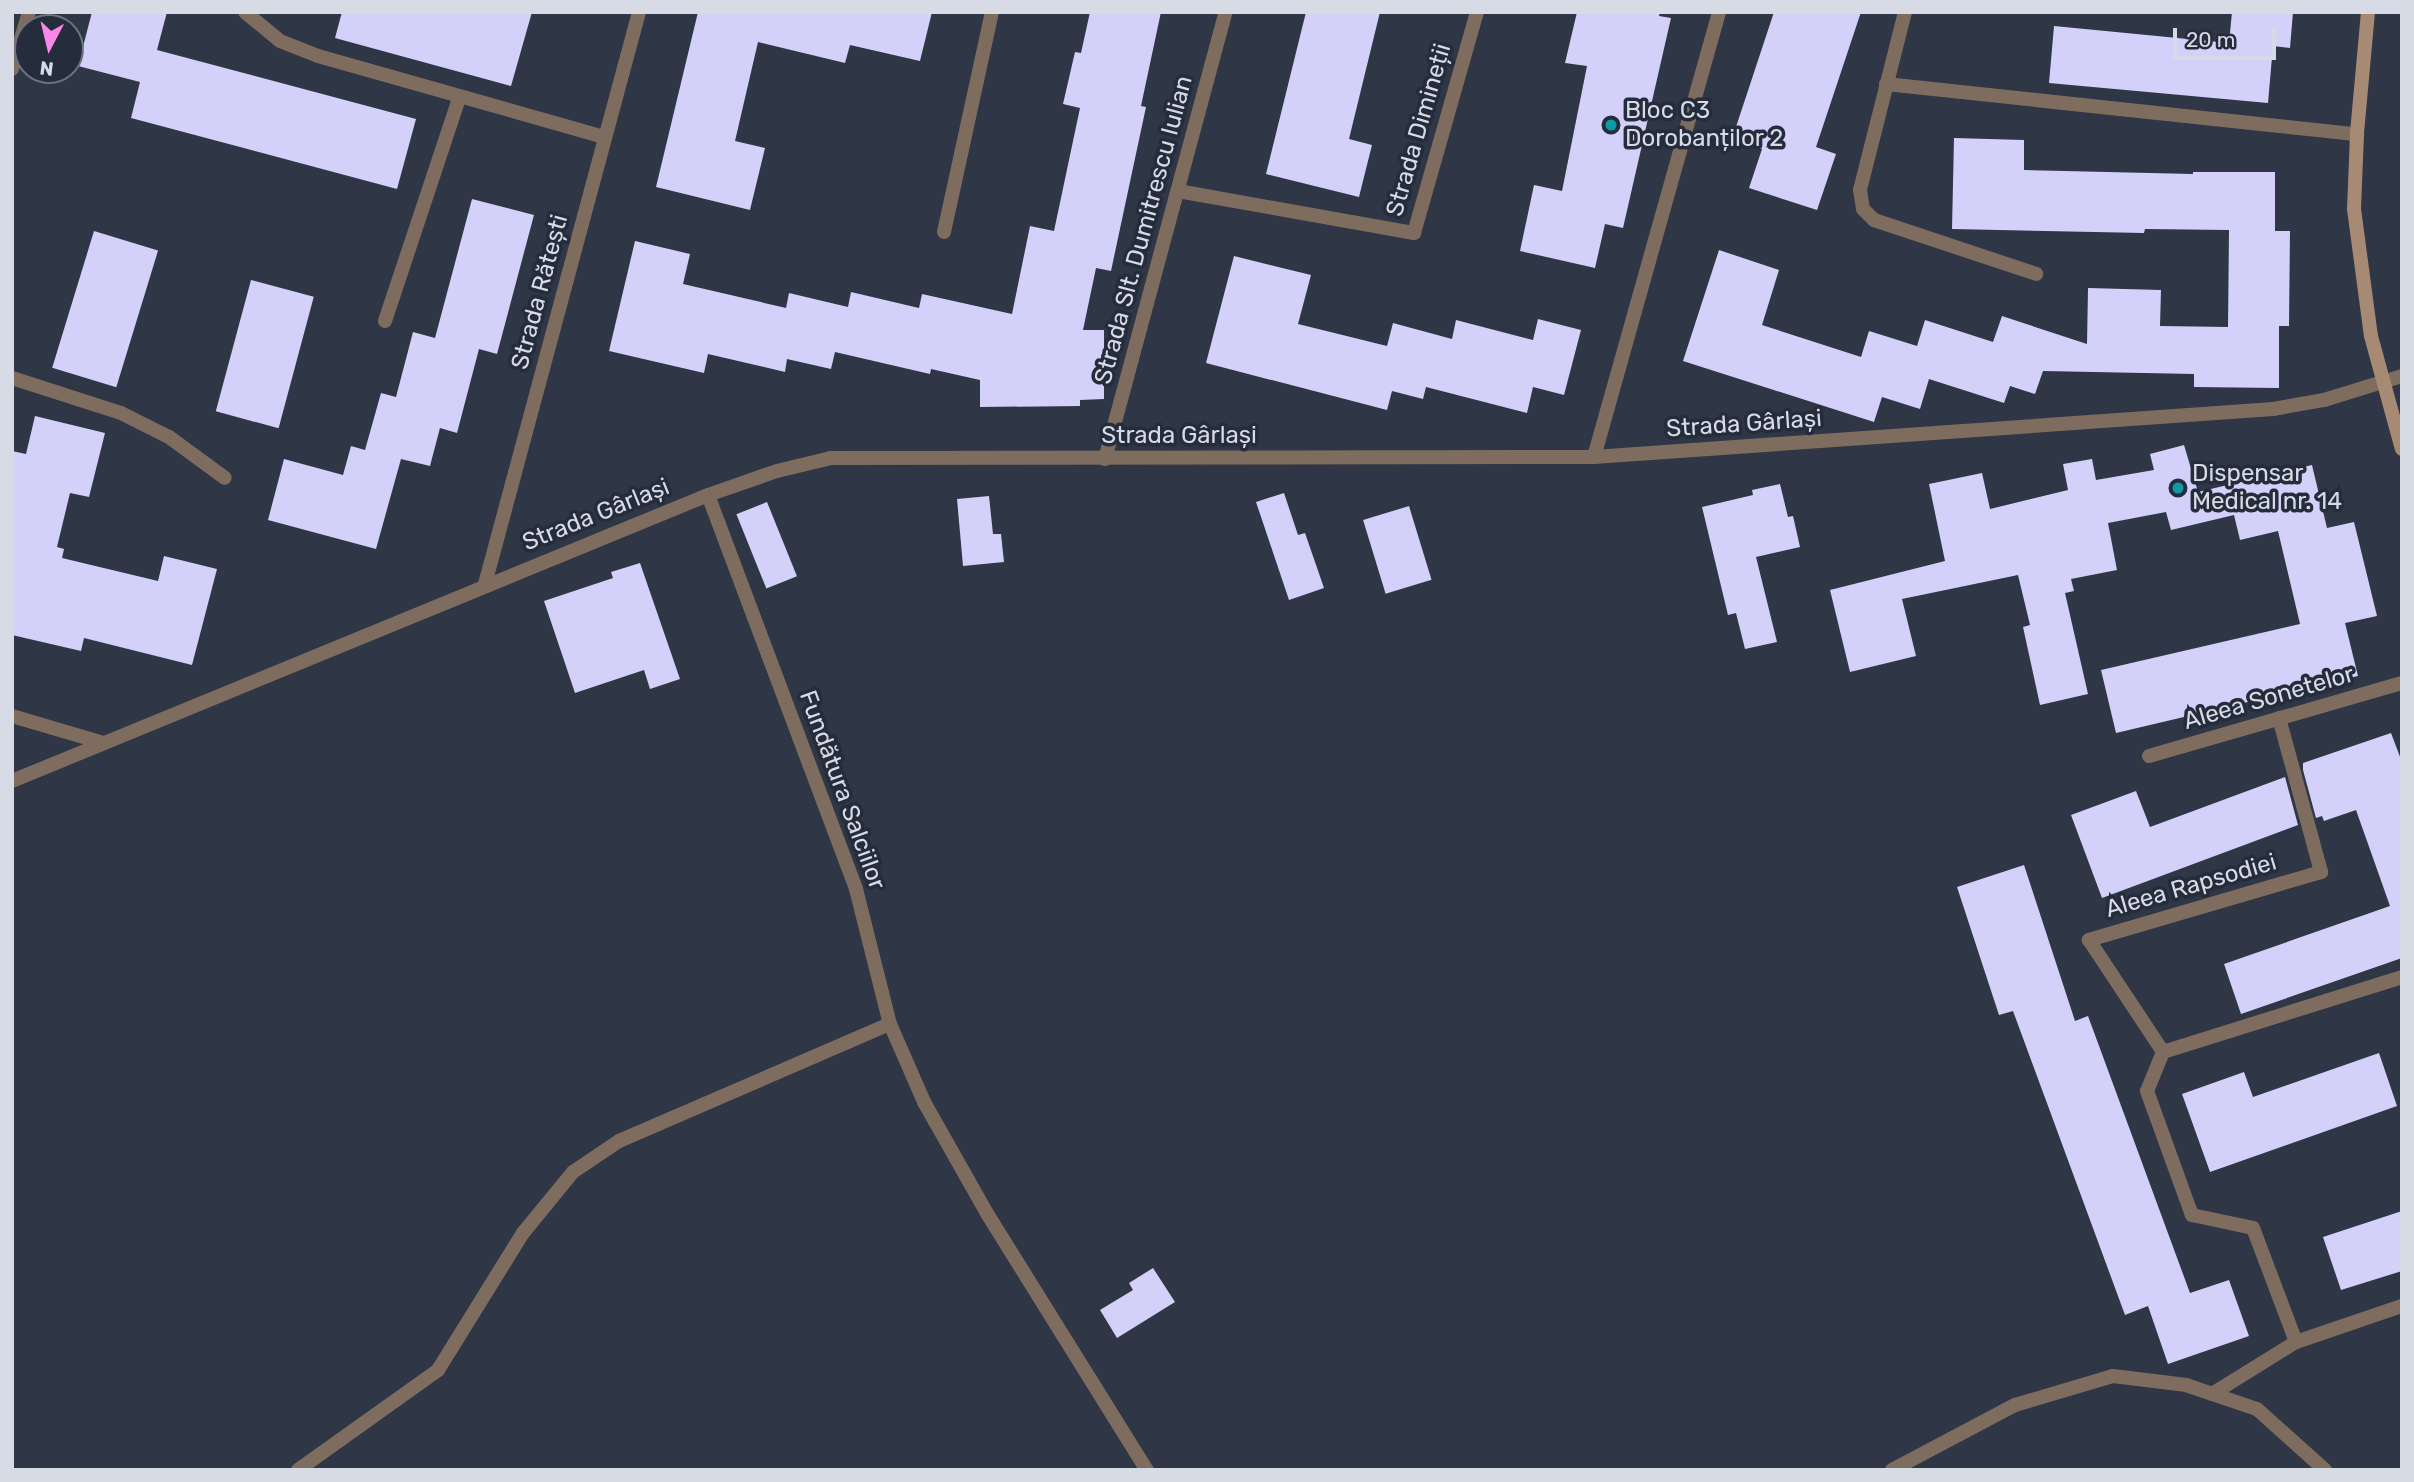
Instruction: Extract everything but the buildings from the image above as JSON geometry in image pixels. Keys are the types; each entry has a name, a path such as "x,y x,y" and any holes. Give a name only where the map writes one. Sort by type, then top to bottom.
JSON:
{"main road":[{"path":"2368,12 2357,134 2354,209 2364,290 2383,384 2402,449"}],"street":[{"path":"12,69 29,12"},
{"path":"245,12 280,41 317,56 605,137"},
{"name":"Strada Rătești","path":"485,584 639,12"},
{"path":"944,232 992,12"},
{"name":"Strada Slt. Dumitrescu Iulian","path":"1105,459 1226,12"},
{"name":"Strada Dimineții","path":"1178,191 1413,233 1476,12"},
{"path":"1594,457 1719,12"},
{"path":"1905,12 1860,190 1863,209 1874,220 2036,274"},
{"path":"1886,83 2357,134"},
{"path":"385,321 460,96"},
{"name":"Strada Gârlași","path":"12,781 485,584 708,495 777,471 831,458 1594,457 2273,409 2324,400 2402,376"},
{"path":"12,379 121,413 169,437 225,478"},
{"name":"Fundătura Salciilor","path":"708,495 856,889 890,1024 924,1102 995,1227 1147,1470"},
{"name":"Aleea Sonetelor","path":"2150,756 2402,684"},
{"path":"12,716 104,743"},
{"name":"Aleea Rapsodiei","path":"2163,1052 2089,940 2321,872 2279,718"},
{"path":"2296,1342 2253,1228 2192,1215 2147,1091 2163,1052 2402,977"},
{"path":"298,1470 438,1370 523,1233 573,1172 618,1141 890,1024"},
{"path":"2212,1394 2296,1342 2402,1306"},
{"path":"1892,1470 2015,1405 2113,1376 2186,1385 2257,1409 2325,1470"}],"place":[{"name":"Bloc C3 Dorobanților 2","path":"1611,125"},
{"name":"Dispensar Medical nr. 14","path":"2178,488"}]}
